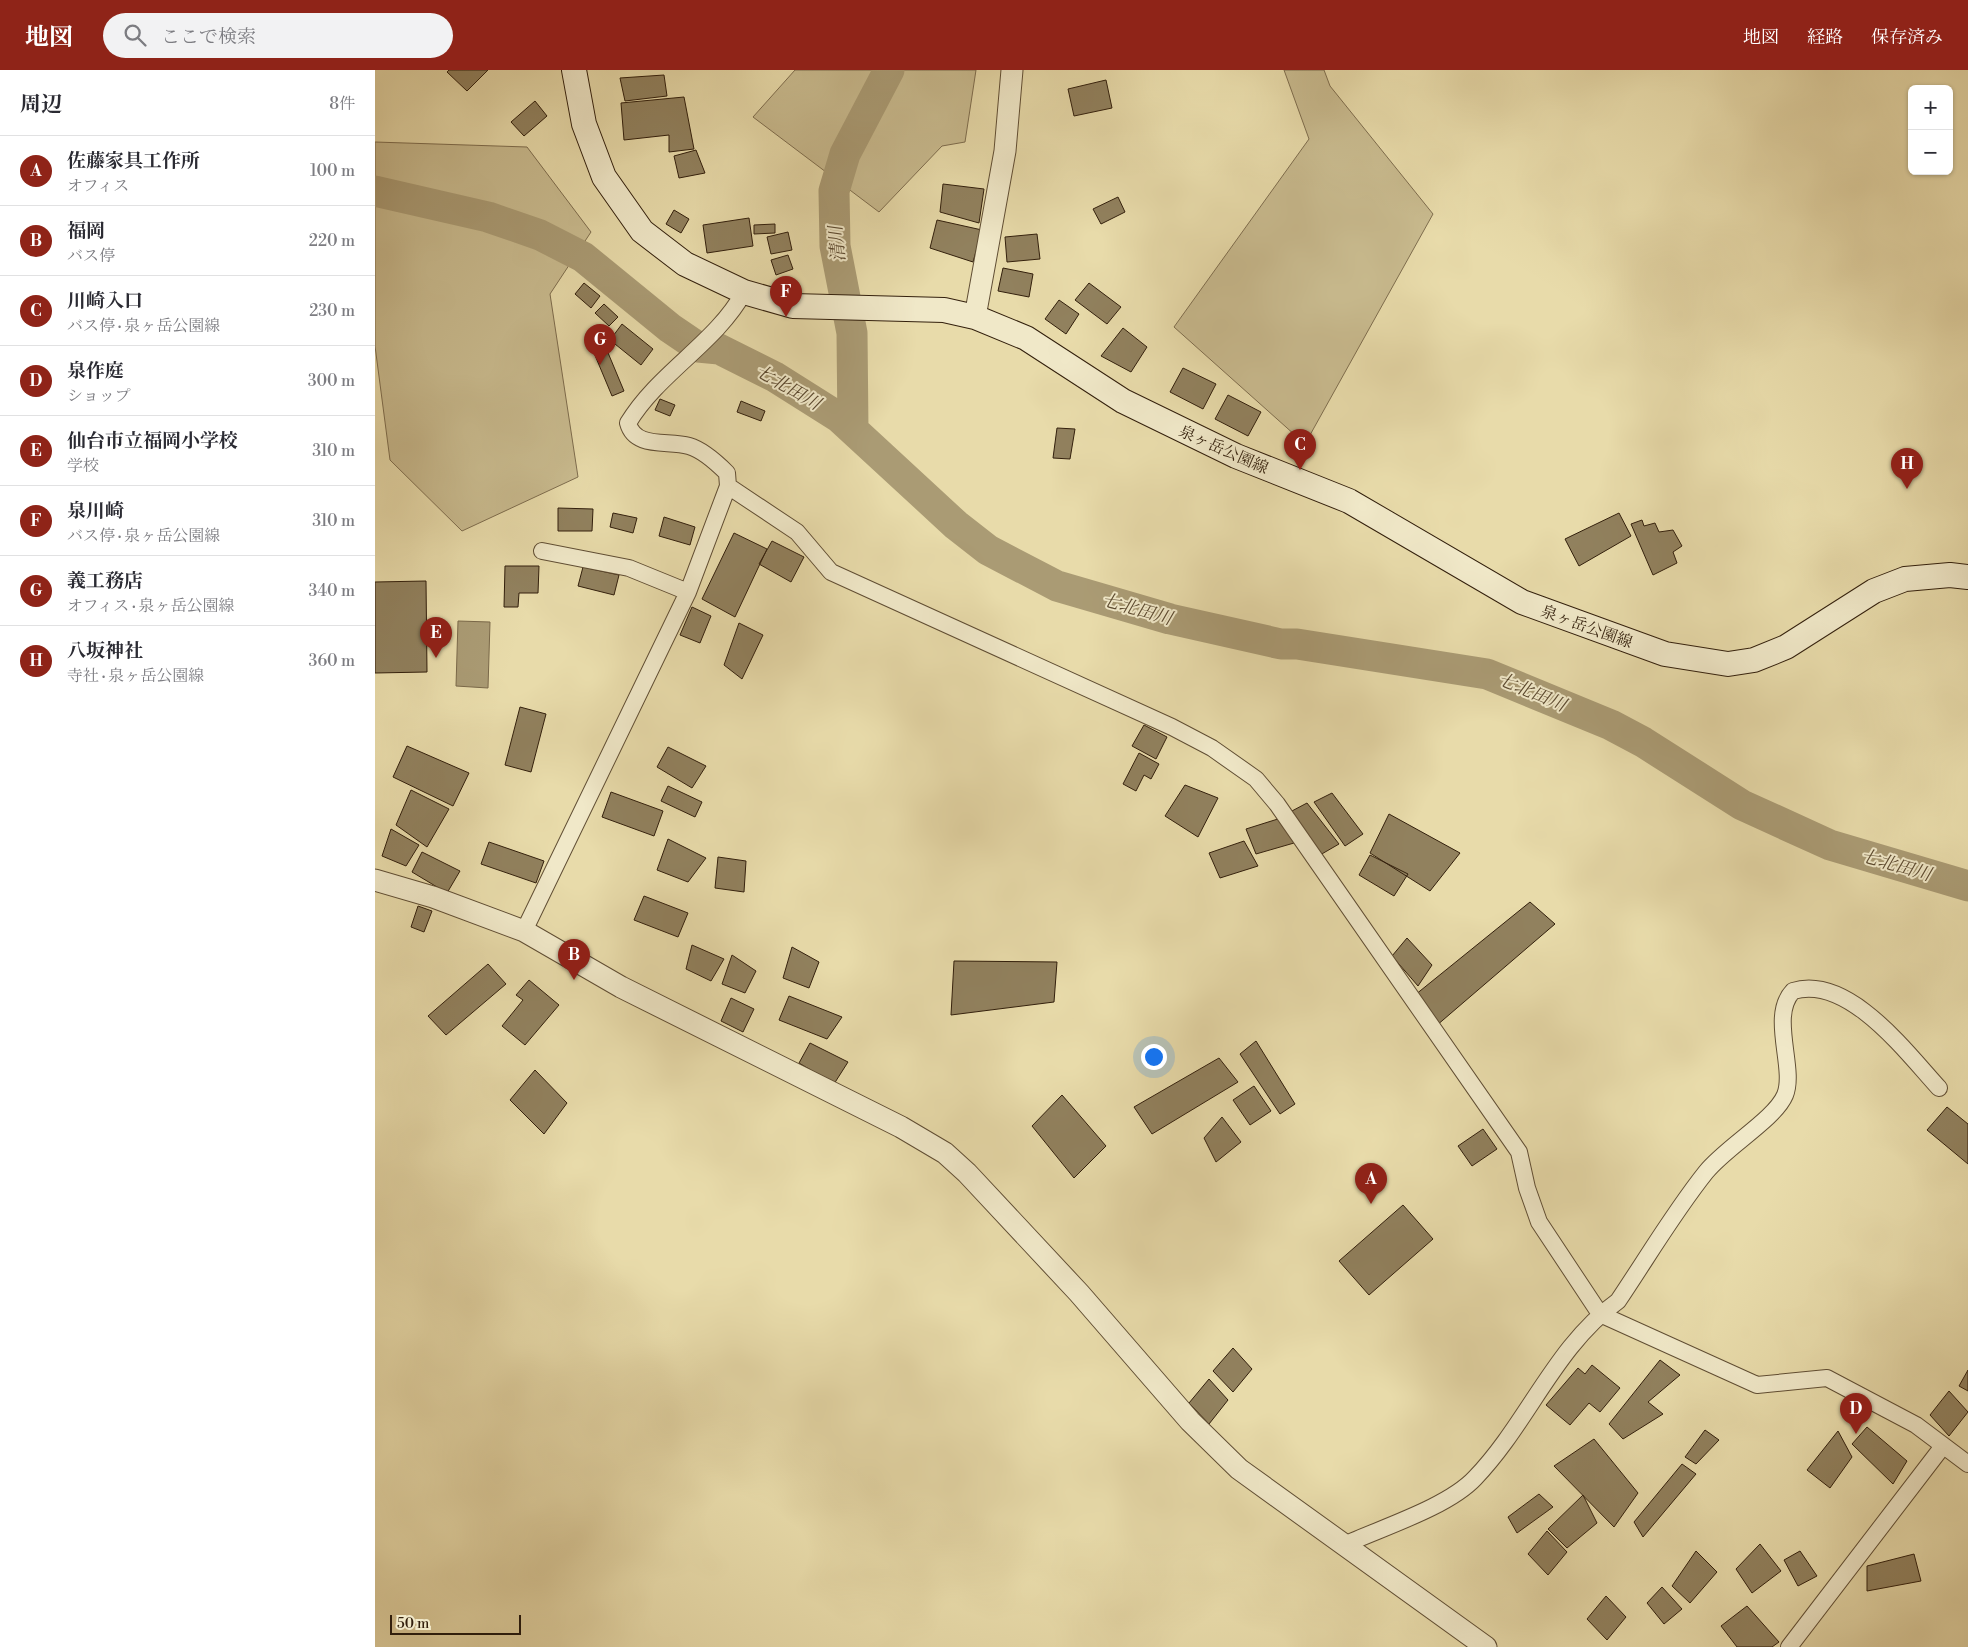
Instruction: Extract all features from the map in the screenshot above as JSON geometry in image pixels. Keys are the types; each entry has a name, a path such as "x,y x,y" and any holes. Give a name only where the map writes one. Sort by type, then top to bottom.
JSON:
{"main road":[{"name":"泉ヶ岳公園線","path":"574,70 584,124 604,177 642,231 739,302 776,302 812,308 944,310 975,317 1026,338 1123,401 1236,456 1349,501 1522,602 1665,654 1728,664 1754,660 1786,647 1874,591 1905,579 1950,574 1968,577"}],"street":[{"path":"975,317 1005,152 1012,70"},
{"path":"524,931 688,592 728,486 727,473 717,463 691,447 641,441 631,431 628,423 637,409 739,302"},
{"path":"728,486 797,532 831,572 1171,726 1212,748 1256,779 1282,812 1519,1152 1527,1188 1539,1222 1600,1314 1757,1385 1827,1378 1916,1425 1968,1462"},
{"path":"542,551 629,568 688,592"},
{"path":"375,880 433,897 524,931 621,987 901,1127 945,1153 967,1173 1079,1293 1190,1421 1239,1469 1486,1647"},
{"path":"1344,1545 1438,1503 1475,1479 1501,1446 1527,1406 1572,1345 1600,1314 1618,1301 1707,1172 1728,1149 1776,1109 1787,1088 1784,1013 1788,996 1793,991 1824,989 1861,1009 1888,1033 1939,1088"},
{"path":"1789,1647 1943,1446"}],"shaded area":[{"path":"795,70 976,70 965,142 942,146 879,212 753,117"},
{"path":"1284,70 1324,70 1330,86 1433,214 1305,444 1174,327 1309,139"},
{"path":"375,142 527,147 591,232 550,294 578,477 462,531 390,460 375,346"},
{"path":"458,621 490,622 488,688 456,686"}],"building":[{"path":"449,70 488,70 467,91 447,72"},
{"path":"664,75 667,96 625,101 620,78"},
{"path":"1106,80 1112,108 1074,116 1068,89"},
{"path":"684,97 694,149 669,152 669,135 624,140 621,103"},
{"path":"535,101 547,116 524,136 511,122"},
{"path":"696,150 705,173 679,178 674,156"},
{"path":"943,184 984,189 979,223 940,212"},
{"path":"1118,197 1125,212 1101,224 1093,209"},
{"path":"674,210 689,219 681,233 666,224"},
{"path":"749,218 753,246 707,253 703,225"},
{"path":"937,220 982,230 973,262 930,248"},
{"path":"775,224 775,233 754,234 754,225"},
{"path":"788,232 792,250 771,254 767,237"},
{"path":"1037,234 1040,259 1007,262 1005,237"},
{"path":"788,255 793,269 776,275 771,260"},
{"path":"1003,268 1033,274 1029,297 998,291"},
{"path":"584,283 600,296 591,308 575,294"},
{"path":"1089,283 1121,307 1107,324 1075,300"},
{"path":"1059,300 1079,314 1066,334 1045,319"},
{"path":"604,304 618,317 609,326 595,313"},
{"path":"622,324 653,349 641,365 610,340"},
{"path":"1123,328 1147,347 1131,372 1101,356"},
{"path":"601,336 624,391 612,396 589,341"},
{"path":"1183,368 1216,384 1203,409 1170,392"},
{"path":"1228,395 1261,412 1248,436 1215,419"},
{"path":"660,399 675,405 670,416 655,410"},
{"path":"741,401 765,411 761,421 737,412"},
{"path":"1057,428 1075,429 1070,459 1053,458"},
{"path":"558,508 593,509 592,531 558,531"},
{"path":"613,513 637,518 633,533 610,527"},
{"path":"1619,513 1631,536 1579,566 1565,539"},
{"path":"664,517 695,527 690,545 659,536"},
{"path":"1642,520 1644,526 1655,523 1659,532 1673,530 1682,546 1673,552 1677,563 1653,575 1631,524"},
{"path":"734,533 767,549 735,617 702,599"},
{"path":"772,541 804,557 791,582 759,564"},
{"path":"505,566 539,566 538,593 519,593 518,607 504,607"},
{"path":"583,567 619,575 614,595 578,586"},
{"path":"426,581 427,672 375,673 375,582"},
{"path":"692,607 711,616 700,643 680,635"},
{"path":"739,623 763,635 742,679 724,665"},
{"path":"520,707 546,714 531,772 505,765"},
{"path":"1144,725 1167,737 1156,759 1132,746"},
{"path":"407,746 469,773 453,806 393,777"},
{"path":"668,747 706,766 692,788 657,767"},
{"path":"1139,753 1159,764 1151,779 1144,775 1136,791 1123,784"},
{"path":"1185,785 1218,798 1198,837 1165,816"},
{"path":"668,786 702,802 695,817 661,801"},
{"path":"411,790 449,809 427,847 396,825"},
{"path":"611,792 663,811 654,836 602,817"},
{"path":"1332,793 1363,834 1345,846 1314,802"},
{"path":"1307,803 1339,844 1320,855 1290,812"},
{"path":"1389,814 1460,853 1430,891 1370,853"},
{"path":"1281,818 1294,843 1256,854 1246,829"},
{"path":"391,829 419,845 406,866 382,856"},
{"path":"668,839 706,858 688,882 657,870"},
{"path":"1244,841 1258,866 1220,878 1209,853"},
{"path":"489,842 544,861 536,883 481,864"},
{"path":"422,852 460,871 447,893 412,872"},
{"path":"1370,855 1408,874 1394,896 1359,875"},
{"path":"718,857 746,861 744,892 715,888"},
{"path":"644,896 688,913 678,937 634,920"},
{"path":"1530,902 1555,924 1436,1026 1415,995"},
{"path":"418,906 432,911 424,932 411,927"},
{"path":"1407,938 1432,965 1418,986 1392,956"},
{"path":"692,945 724,959 711,981 686,969"},
{"path":"792,947 819,962 809,988 783,978"},
{"path":"732,955 756,971 745,993 722,984"},
{"path":"954,961 1057,962 1054,1002 951,1015"},
{"path":"488,964 506,984 446,1035 428,1016"},
{"path":"529,980 559,1005 525,1045 502,1026 523,1000 516,995"},
{"path":"789,996 842,1017 827,1039 779,1020"},
{"path":"731,998 754,1009 743,1032 721,1021"},
{"path":"1256,1041 1295,1104 1280,1114 1240,1054"},
{"path":"810,1043 848,1062 834,1084 799,1063"},
{"path":"1219,1058 1238,1082 1152,1134 1134,1107"},
{"path":"535,1070 567,1103 544,1134 510,1100"},
{"path":"1254,1086 1271,1111 1250,1125 1233,1100"},
{"path":"1062,1095 1106,1146 1074,1178 1032,1126"},
{"path":"1947,1107 1968,1124 1968,1164 1927,1130"},
{"path":"1222,1117 1241,1142 1216,1162 1204,1138"},
{"path":"1483,1129 1497,1149 1472,1166 1458,1146"},
{"path":"1403,1205 1433,1239 1369,1295 1339,1261"},
{"path":"1233,1348 1252,1369 1233,1392 1213,1371"},
{"path":"1660,1360 1680,1375 1648,1402 1663,1414 1623,1439 1609,1424"},
{"path":"1592,1365 1620,1388 1600,1412 1589,1403 1570,1425 1546,1405 1578,1368 1585,1374"},
{"path":"1968,1370 1968,1391 1959,1386"},
{"path":"1209,1379 1228,1400 1209,1424 1189,1403"},
{"path":"1949,1391 1968,1412 1949,1436 1930,1415"},
{"path":"1867,1427 1907,1461 1893,1484 1852,1444"},
{"path":"1705,1430 1719,1440 1696,1464 1685,1457"},
{"path":"1838,1431 1852,1457 1830,1488 1807,1470"},
{"path":"1594,1439 1638,1493 1614,1527 1554,1466"},
{"path":"1682,1464 1696,1474 1643,1537 1634,1522"},
{"path":"1539,1494 1553,1507 1517,1533 1508,1517"},
{"path":"1583,1495 1597,1523 1567,1548 1548,1529"},
{"path":"1547,1531 1567,1552 1548,1575 1528,1554"},
{"path":"1760,1544 1781,1571 1752,1593 1736,1569"},
{"path":"1696,1551 1717,1572 1690,1603 1672,1586"},
{"path":"1800,1551 1817,1576 1798,1586 1784,1560"},
{"path":"1914,1554 1921,1581 1867,1591 1867,1566"},
{"path":"1662,1587 1682,1609 1664,1624 1647,1603"},
{"path":"1606,1596 1626,1617 1607,1640 1587,1619"},
{"path":"1747,1606 1779,1642 1772,1647 1737,1647 1721,1626"}],"waterway":[{"name":"清川","path":"853,430 852,333 835,246 834,191 845,154 889,70"},
{"name":"七北田川","path":"375,191 488,217 540,235 583,257 670,328 698,347 719,349 775,377 840,418 956,525 988,550 1057,586 1170,619 1281,644 1297,644 1487,674 1611,725 1643,742 1742,805 1830,845 1968,886"}],"place":[{"name":"泉川崎","path":"786,317"},
{"name":"義工務店","path":"600,365"},
{"name":"川崎入口","path":"1300,470"},
{"name":"八坂神社","path":"1907,489"},
{"name":"仙台市立福岡小学校","path":"436,658"},
{"name":"福岡","path":"574,980"},
{"name":"佐藤家具工作所","path":"1371,1204"},
{"name":"泉作庭","path":"1856,1434"}]}
